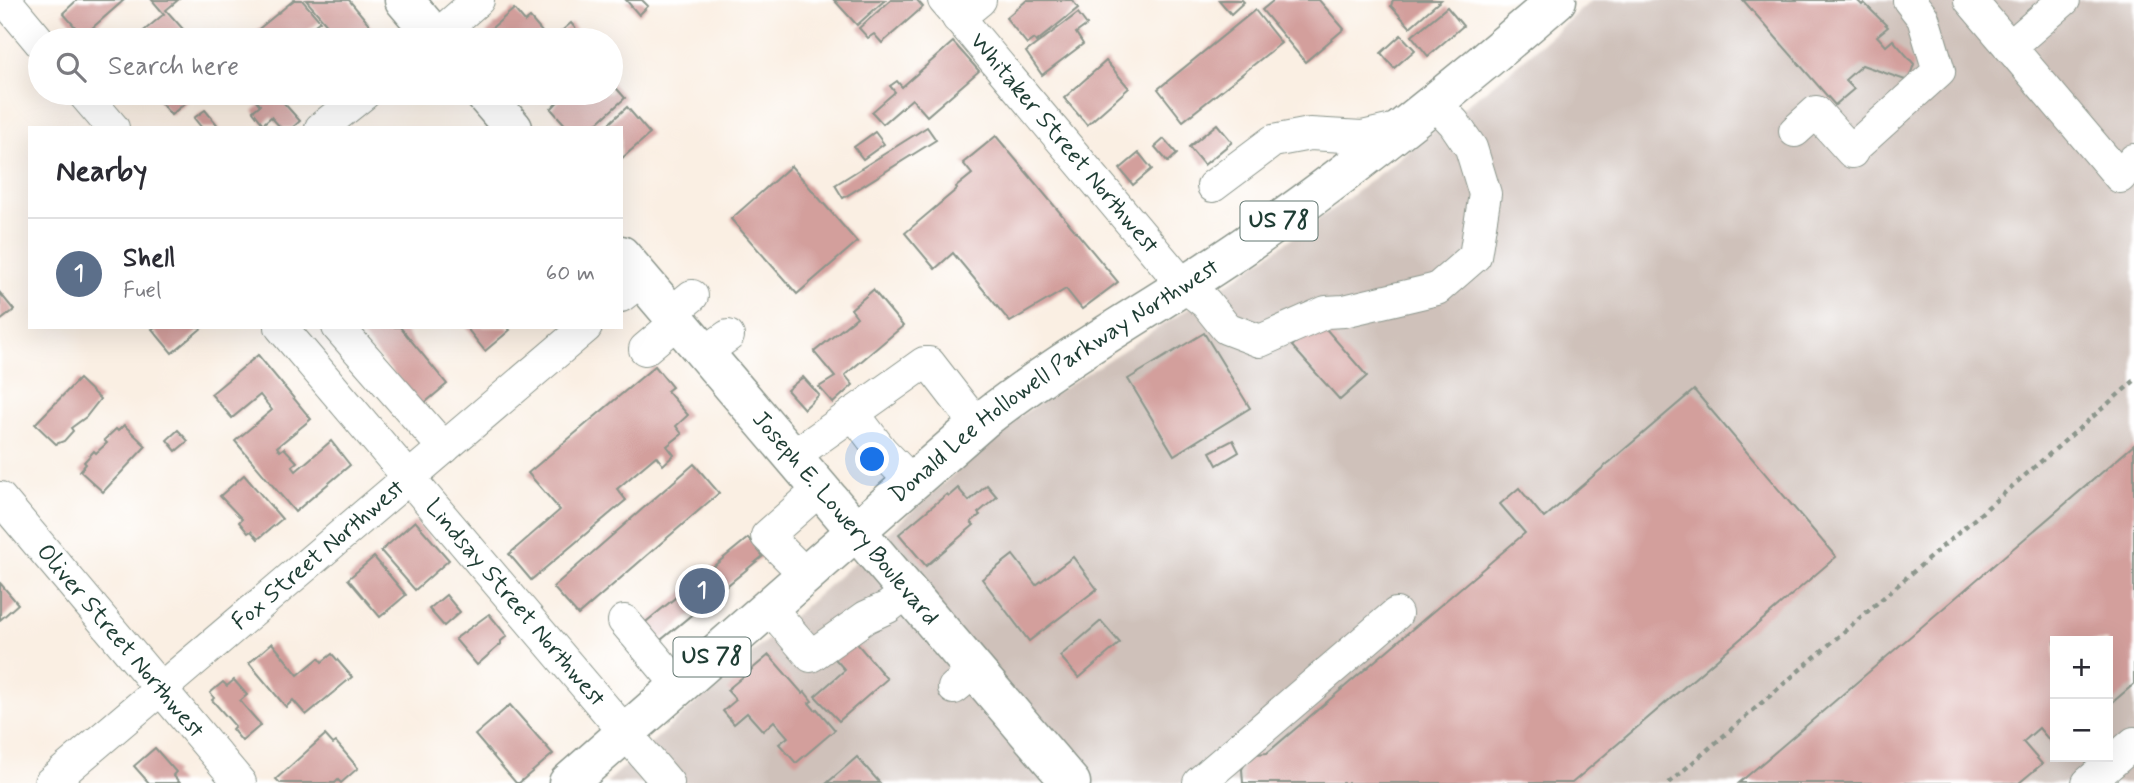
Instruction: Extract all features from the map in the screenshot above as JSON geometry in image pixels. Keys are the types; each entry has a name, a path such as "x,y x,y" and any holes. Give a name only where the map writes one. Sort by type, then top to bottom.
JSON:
{"main road":[{"path":"404,0 426,28"},
{"name":"Donald Lee Hollowell Parkway Northwest","path":"568,783 977,425 1052,369 1184,286 1325,189 1435,103 1557,0"},
{"path":"493,105 511,126"},
{"name":"Joseph E. Lowery Boulevard","path":"628,277 680,311 716,344 792,457 908,592 965,679 1071,783"}],"street":[{"path":"5,0 28,28"},
{"path":"447,28 478,0"},
{"path":"1795,131 1816,112 1854,149 1939,71 1923,18 1909,0"},
{"path":"1970,0 2120,177 2134,160"},
{"path":"2010,47 2064,0"},
{"name":"Whitaker Street Northwest","path":"961,6 1184,286 1206,303 1226,328 1260,341 1326,312 1344,311 1437,289 1475,256 1485,194 1471,148 1454,123 1435,103"},
{"path":"93,105 111,126"},
{"path":"324,126 350,105"},
{"path":"1213,186 1273,141 1310,134 1362,137 1405,127"},
{"path":"645,349 680,311"},
{"name":"Lindsay Street Northwest","path":"283,329 668,783"},
{"path":"340,329 444,448"},
{"name":"Fox Street Northwest","path":"51,783 444,448 565,334"},
{"path":"792,457 924,363 929,363 977,425"},
{"path":"853,413 881,450 912,482"},
{"path":"806,575 767,536 820,489"},
{"name":"Oliver Street Northwest","path":"0,498 240,783"},
{"path":"769,607 811,656 866,617 888,607 908,592"},
{"path":"1199,783 1396,614"},
{"path":"624,621 679,687"},
{"path":"2088,783 2134,743"}],"path":[{"path":"1669,783 2134,381"}],"shaded area":[{"path":"1592,0 2134,0 2134,783 606,783 1018,417 1226,285 1347,199 1510,71"}],"building":[{"path":"77,0 124,0 92,28 76,28 63,13"},
{"path":"152,0 178,0 166,10 182,28 147,28 164,14"},
{"path":"294,0 302,0 320,21 311,28 260,28"},
{"path":"306,0 349,0 372,28 330,28"},
{"path":"626,0 642,0 648,6 639,15"},
{"path":"834,0 885,0 857,25"},
{"path":"891,0 917,0 923,7 882,43 874,34 868,38 859,28"},
{"path":"1027,0 1072,0 1078,8 1036,42 1034,39 1027,44 1006,18"},
{"path":"1219,0 1242,0 1244,2 1231,14"},
{"path":"1274,0 1319,0 1344,29 1305,62 1262,10"},
{"path":"1393,0 1441,0 1410,27 1391,6"},
{"path":"1743,0 1857,0 1862,5 1864,3 1888,27 1877,36 1886,46 1893,40 1914,64 1908,81 1862,65 1845,80 1854,89 1835,105"},
{"path":"1447,7 1463,26 1428,56 1412,36"},
{"path":"514,9 525,22 530,18 539,28 492,28"},
{"path":"1255,10 1281,43 1183,121 1158,89"},
{"path":"1078,13 1087,25 1076,33 1083,44 1042,75 1026,52"},
{"path":"1401,35 1415,50 1394,68 1381,53"},
{"path":"953,42 979,71 927,116 912,99 883,124 872,112 895,92 890,86 897,81 902,87"},
{"path":"1106,61 1129,88 1087,125 1064,98"},
{"path":"162,105 183,105 171,115"},
{"path":"260,105 286,105 300,121 294,126 279,126 271,117 263,124 253,111"},
{"path":"555,105 617,105 594,126 566,126 551,109"},
{"path":"627,107 650,134 623,157 623,126 606,126"},
{"path":"205,110 218,126 200,126 194,118"},
{"path":"1217,124 1232,142 1204,165 1189,147"},
{"path":"927,127 936,140 843,198 835,185"},
{"path":"875,132 884,144 863,159 854,147"},
{"path":"996,136 1118,282 1082,309 1066,289 1010,322 953,253 935,269 905,233 972,174 963,163"},
{"path":"1164,139 1177,154 1168,162 1155,147"},
{"path":"1139,153 1152,169 1133,185 1120,169"},
{"path":"791,166 857,242 797,294 731,219"},
{"path":"873,290 903,326 845,375 853,385 833,403 819,387 835,377 814,352 857,317 851,309"},
{"path":"0,293 14,310 0,321"},
{"path":"1320,322 1367,376 1340,400 1292,346"},
{"path":"152,329 201,329 172,353"},
{"path":"357,329 402,329 447,384 421,406"},
{"path":"468,329 510,330 485,351"},
{"path":"1204,333 1250,408 1174,455 1128,379"},
{"path":"258,355 311,419 277,447 280,451 284,448 297,462 292,466 296,471 331,441 350,465 295,512 235,441 272,410 260,395 232,418 211,394"},
{"path":"655,366 672,387 667,391 688,415 676,426 682,434 667,446 674,455 663,465 656,456 617,489 626,500 531,580 509,554 560,510 528,473"},
{"path":"803,377 819,395 804,409 787,390"},
{"path":"79,379 100,399 86,417 71,428 73,431 64,441 56,444 35,424"},
{"path":"1694,390 1836,557 1572,783 1243,783 1242,769 1247,760 1256,754 1267,753 1525,533 1500,504 1519,488 1544,518"},
{"path":"124,425 146,446 103,492 80,471 94,451 96,453 107,443 104,440"},
{"path":"178,430 188,441 176,451 167,440"},
{"path":"1233,440 1239,452 1217,465 1210,452"},
{"path":"2134,445 2134,684 2113,702 2113,636 2050,636 2050,741 2039,728 2023,742 2042,764 2019,783 1739,783"},
{"path":"694,464 719,493 578,615 553,587"},
{"path":"244,475 282,519 258,539 251,531 248,533 239,522 242,519 220,496"},
{"path":"987,485 997,497 978,513 980,515 971,522 974,525 926,566 899,534 947,494 949,496 958,488 969,501"},
{"path":"415,521 449,560 415,590 381,551"},
{"path":"748,538 763,556 656,644 641,626"},
{"path":"1013,555 1036,585 1073,557 1097,589 1029,641 982,579"},
{"path":"374,557 406,595 380,617 348,579"},
{"path":"0,583 18,604 0,620"},
{"path":"446,595 460,612 444,626 429,609"},
{"path":"489,614 507,636 477,665 455,639"},
{"path":"1101,621 1120,643 1079,678 1060,656"},
{"path":"849,634 887,679 839,721 815,696 845,670 829,652"},
{"path":"272,643 298,675 319,658 322,662 332,654 352,677 306,715 293,700 286,707 249,663"},
{"path":"769,655 803,694 805,692 812,701 809,703 835,730 796,763 779,744 788,737 774,721 763,731 747,713 734,724 723,711 736,700 727,690"},
{"path":"234,680 247,695 240,701 261,725 242,741 232,729 235,726 212,700 214,698 210,693 223,682 227,686"},
{"path":"510,705 553,754 519,783 516,783 475,735"},
{"path":"325,735 333,744 336,742 358,768 341,783 338,780 335,783 280,783 276,779"},
{"path":"155,748 176,772 173,775 180,783 149,783 134,766"},
{"path":"857,757 880,783 827,783"}],"place":[{"name":"Shell","path":"702,591"}]}
